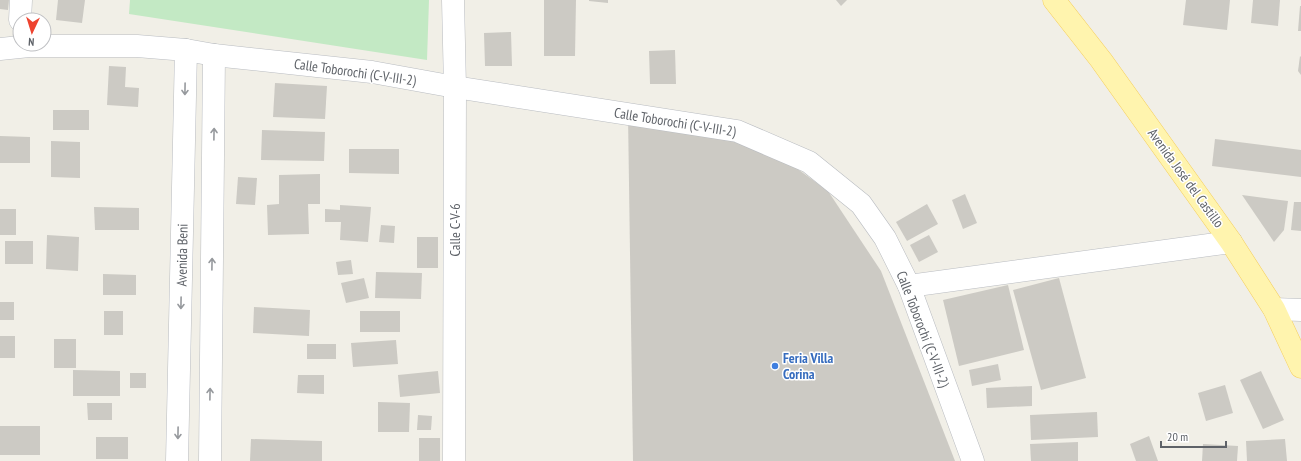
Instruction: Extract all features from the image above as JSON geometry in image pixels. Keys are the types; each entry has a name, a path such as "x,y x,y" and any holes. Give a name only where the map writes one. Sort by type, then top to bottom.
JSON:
{"main road":[{"name":"Avenida José del Castillo","path":"1054,0 1101,60 1232,242 1274,309 1301,367"}],"street":[{"path":"20,12 21,0"},
{"name":"Calle C-V-6","path":"453,0 455,87 454,461"},
{"name":"Calle Toborochi (C-V-III-2)","path":"52,45 137,46 186,50 214,55 372,72 455,87 737,131 809,162 861,204 885,238 909,286 973,461"},
{"name":"Avenida Beni","path":"177,461 186,50"},
{"path":"210,461 214,55"},
{"path":"909,286 1232,242"},
{"path":"1274,309 1301,310"}],"green space":[{"path":"130,0 429,0 427,60 129,14"}],"building":[{"path":"0,0 9,0 8,10 0,9"},
{"path":"58,0 85,0 82,23 56,20"},
{"path":"544,0 576,0 575,56 544,56"},
{"path":"608,0 608,3 589,1"},
{"path":"836,0 847,0 841,6"},
{"path":"1186,0 1230,0 1227,30 1183,25"},
{"path":"1253,0 1280,0 1278,26 1251,23"},
{"path":"1300,6 1301,31 1298,31"},
{"path":"511,32 512,66 485,66 484,33"},
{"path":"675,50 676,84 650,84 649,51"},
{"path":"1300,56 1301,57 1301,75 1298,71"},
{"path":"109,66 126,67 125,87 139,88 138,107 107,105"},
{"path":"275,83 327,86 325,119 273,117"},
{"path":"53,110 89,110 89,130 53,130"},
{"name":"Feria Villa Corina","path":"628,114 759,141 828,191 881,271 955,461 633,461"},
{"path":"262,130 325,132 324,161 261,160"},
{"path":"0,136 30,137 30,163 0,163"},
{"path":"1215,139 1301,150 1301,177 1212,166"},
{"path":"51,141 80,142 80,178 51,177"},
{"path":"349,149 399,149 399,174 349,173"},
{"path":"320,174 320,204 308,204 309,234 268,235 267,205 279,204 279,175"},
{"path":"238,177 257,178 255,205 236,204"},
{"path":"965,194 977,223 963,229 952,200"},
{"path":"1242,195 1288,201 1284,230 1274,242"},
{"path":"1294,202 1301,202 1301,231 1291,230"},
{"path":"927,204 938,224 907,241 896,222"},
{"path":"340,205 371,207 368,242 340,240 341,222 325,222 325,209 340,210"},
{"path":"94,207 139,208 139,230 95,230"},
{"path":"0,209 16,209 16,235 0,235"},
{"path":"381,225 395,226 394,243 379,242"},
{"path":"47,235 79,237 78,271 46,269"},
{"path":"929,235 938,252 919,262 910,245"},
{"path":"417,237 438,237 438,268 417,268"},
{"path":"5,241 33,241 33,264 5,264"},
{"path":"351,260 353,274 338,275 336,262"},
{"path":"376,272 422,273 421,299 375,298"},
{"path":"103,274 136,275 136,295 103,295"},
{"path":"364,278 369,298 346,303 341,283"},
{"path":"1059,278 1086,378 1041,390 1013,290"},
{"path":"1008,285 1024,350 959,366 943,300"},
{"path":"0,302 14,302 14,320 0,320"},
{"path":"254,307 310,310 309,336 253,333"},
{"path":"104,311 123,311 123,335 104,335"},
{"path":"360,311 400,311 400,332 360,332"},
{"path":"0,336 15,336 15,358 0,358"},
{"path":"54,339 76,339 76,368 54,368"},
{"path":"396,340 398,364 353,367 351,343"},
{"path":"307,344 336,344 336,359 307,359"},
{"path":"998,364 1001,380 972,386 969,370"},
{"path":"73,370 120,371 120,396 73,396"},
{"path":"438,371 440,393 400,397 398,375"},
{"path":"1261,371 1284,420 1263,429 1240,380"},
{"path":"130,373 146,373 146,388 130,388"},
{"path":"298,375 324,375 324,394 297,393"},
{"path":"1225,385 1233,413 1206,421 1198,393"},
{"path":"1032,386 1032,406 987,408 986,388"},
{"path":"378,402 410,403 409,432 378,432"},
{"path":"87,403 112,403 112,420 88,420"},
{"path":"1097,412 1098,437 1031,440 1030,415"},
{"path":"418,415 432,416 431,430 417,430"},
{"path":"0,426 40,426 40,455 0,455"},
{"path":"1149,436 1158,461 1136,461 1130,444"},
{"path":"96,437 128,437 128,459 96,459"},
{"path":"419,438 440,438 440,461 419,461"},
{"path":"251,439 322,441 322,461 250,461"},
{"path":"1285,439 1287,461 1247,461 1246,441"},
{"path":"1078,442 1078,461 1031,461 1030,444"},
{"path":"1203,444 1238,446 1237,461 1202,461"}],"place":[{"name":"Feria Villa Corina","path":"775,366"}]}
